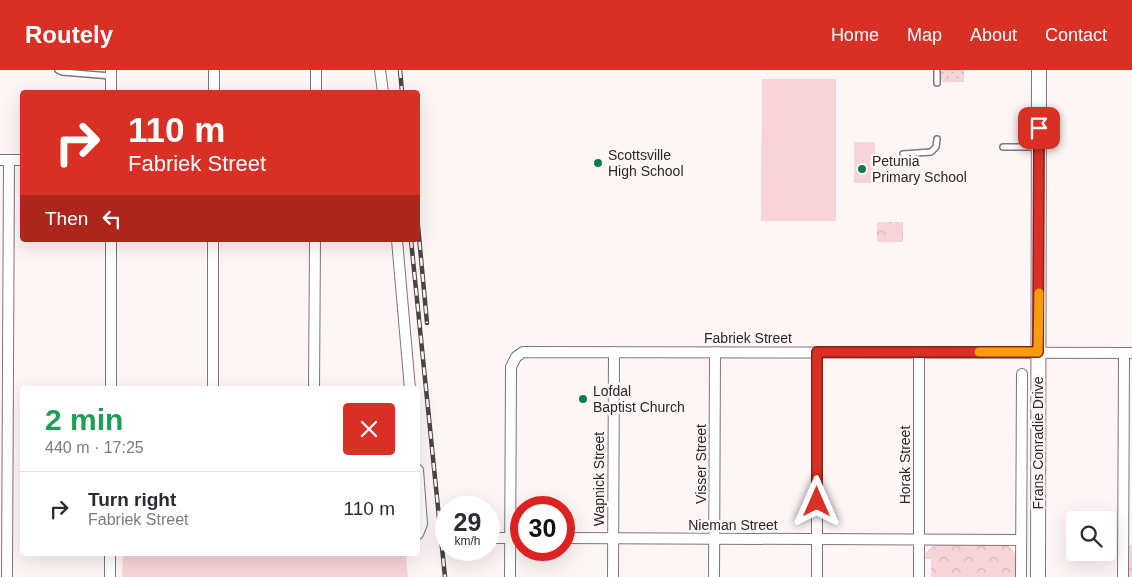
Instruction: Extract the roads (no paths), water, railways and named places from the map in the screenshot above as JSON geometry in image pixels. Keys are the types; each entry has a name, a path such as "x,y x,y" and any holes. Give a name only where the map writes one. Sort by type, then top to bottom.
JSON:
{"street":[{"path":"214,70 214,90"},
{"path":"316,70 316,90"},
{"path":"380,70 383,90"},
{"name":"Frans Conradie Drive","path":"1038,577 1039,70"},
{"path":"111,73 111,90"},
{"path":"7,577 5,160 20,160"},
{"path":"111,242 111,386"},
{"path":"213,242 213,386"},
{"path":"314,386 315,242"},
{"path":"397,242 410,386"},
{"name":"Fabriek Street","path":"510,496 511,367 516,357 528,351 1128,353"},
{"name":"Wapnick Street","path":"613,577 614,352"},
{"name":"Visser Street","path":"714,577 715,352"},
{"path":"817,352 817,577"},
{"name":"Horak Street","path":"919,352 919,577"},
{"path":"1123,577 1128,353"},
{"path":"1021,577 1022,374"},
{"path":"420,497 422,524 420,529"},
{"path":"500,538 510,538"},
{"name":"Nieman Street","path":"575,538 1021,540"},
{"path":"110,556 110,577"},
{"path":"510,561 510,577"}],"lane":[{"path":"58,70 62,72 111,73"},
{"path":"937,70 937,82"},
{"path":"903,154 931,152 936,147 937,139"},
{"path":"1003,148 1039,147"}],"railway":[{"path":"400,70 402,90"},
{"path":"411,242 445,577"},
{"path":"419,242 427,323"}],"place":[{"name":"Scottsville High School","path":"598,163"},
{"name":"Petunia Primary School","path":"862,169"},
{"name":"Lofdal Baptist Church","path":"583,399"}]}
